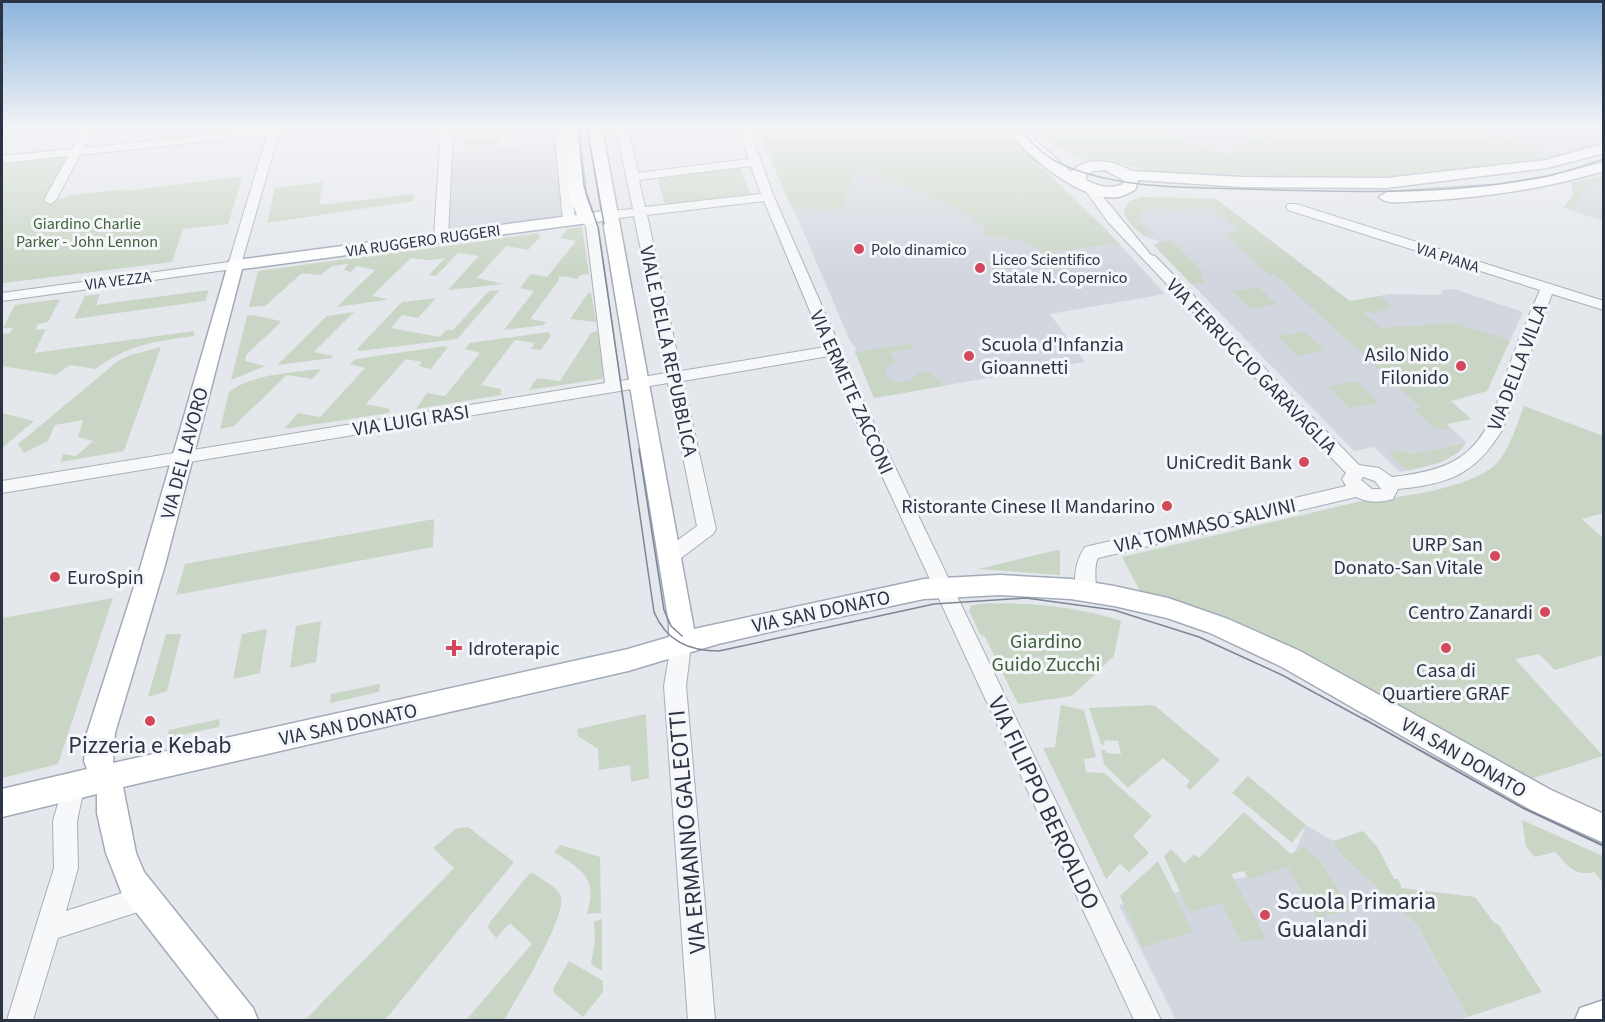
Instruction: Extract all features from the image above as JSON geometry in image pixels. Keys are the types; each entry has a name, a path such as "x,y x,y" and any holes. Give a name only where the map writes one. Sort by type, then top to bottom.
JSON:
{"main road":[{"path":"577,176 579,197 586,218"},
{"name":"VIALE DELLA REPUBBLICA","path":"604,176 670,556 682,629 681,645"},
{"path":"1083,176 1091,190 1109,193 1125,185 1251,182 1386,183 1448,176"},
{"path":"1118,176 1125,185"},
{"path":"1125,185 1341,197 1430,195 1549,182 1571,176"},
{"name":"VIA RUGGERO RUGGERI","path":"235,265 611,215"},
{"name":"VIA DEL LAVORO","path":"235,265 153,565 101,733 98,761 112,796 112,813 121,853 133,883 242,1020"},
{"name":"VIA SAN DONATO","path":"2,803 74,784 628,660 734,630 941,586 1000,585 1086,591 1168,608 1250,639 1541,800 1604,829"},
{"path":"1592,1020 1604,1017"}],"street":[{"path":"50,200 63,176"},
{"name":"VIA DEL LAVORO","path":"235,265 261,176"},
{"path":"441,237 444,176"},
{"path":"564,176 569,220"},
{"path":"634,177 645,176"},
{"name":"VIA ERMETE ZACCONI","path":"761,176 768,197 833,351 941,586"},
{"name":"VIALE DELLA REPUBBLICA","path":"634,177 707,529 670,556"},
{"path":"1113,219 1112,206 1125,185"},
{"name":"VIA FERRUCCIO GARAVAGLIA","path":"1091,190 1113,219 1357,481"},
{"path":"611,215 768,197"},
{"name":"VIA PIANA","path":"1292,207 1604,306"},
{"path":"586,218 592,227 613,387"},
{"name":"VIA VEZZA","path":"2,297 235,265"},
{"name":"VIA DELLA VILLA","path":"1357,481 1363,471 1373,472 1389,484 1420,480 1454,471 1481,453 1504,408 1512,379 1548,288"},
{"name":"VIA LUIGI RASI","path":"2,487 833,351"},
{"name":"VIA TOMMASO SALVINI","path":"1086,591 1086,561 1092,552 1357,481"},
{"name":"VIA FILIPPO BEROALDO","path":"941,586 1148,1020"},
{"name":"VIA ERMANNO GALEOTTI","path":"681,645 675,686 702,1020"},
{"path":"20,1020 67,860 65,816 74,784"},
{"path":"48,929 144,898"}],"shaded area":[{"path":"441,176 560,176 565,217 448,231 437,228"},
{"name":"Liceo Scientifico Statale N. Copernico","path":"852,176 1050,176 1104,227 1165,294 1050,314 1085,362 1059,366 1054,360 1047,362 1051,367 874,398 855,352 856,349 850,341 791,206 832,210"},
{"path":"1603,176 1603,221 1563,208 1573,195 1571,183"},
{"name":"Liceo Scientifico Statale N. Copernico","path":"1142,197 1216,199 1350,301 1390,294 1440,295 1443,290 1454,289 1523,312 1487,391 1451,401 1471,419 1447,424 1466,442 1462,448 1458,453 1441,462 1400,472 1374,447 1354,451 1154,245 1159,241 1143,236 1127,219 1124,212 1127,203"},
{"name":"Scuola Primaria Gualandi","path":"1306,825 1333,841 1342,855 1417,925 1468,1017 1457,1020 1176,1020 1119,905 1289,867"}],"green space":[{"name":"Giardino Charlie Parker - John Lennon","path":"2,176 59,176 46,200 67,198 69,195 127,189 127,191 243,176 228,224 183,229 172,262 4,283 2,281"},
{"path":"743,176 751,194 665,205 657,177"},
{"path":"778,176 854,176 842,208 832,210 791,206"},
{"path":"881,176 1050,176 1121,246 1109,244 1062,251 1056,249 1057,252 1044,254 1023,242 983,236 986,228 961,210"},
{"path":"1271,176 1392,176 1386,176"},
{"path":"1603,176 1601,183 1590,181 1575,207 1563,208 1573,195 1571,183"},
{"path":"323,182 319,205 414,194 414,201 267,223 275,188"},
{"path":"1142,197 1216,199 1350,301 1381,296 1392,307 1378,310 1377,313 1363,312 1381,328 1453,323 1510,340 1487,391 1451,401 1471,419 1447,424 1450,428 1436,430 1414,410 1420,407 1275,274 1269,275 1226,234 1239,231 1210,206 1177,211 1172,206 1138,212 1142,217 1136,219 1151,237 1142,234 1131,224 1124,212 1130,201"},
{"path":"582,227 589,274 580,275 577,279 558,277 559,280 530,319 546,322 544,325 504,330 534,291 520,288 531,274 547,277 576,241 560,238 567,229"},
{"path":"539,233 540,237 528,250 506,246 477,278 504,284 448,290 479,256 458,253 436,276 429,275 445,258 429,260 411,258 372,296 387,299 385,300 337,307 375,270 357,266 351,272 344,270 348,264 332,266 321,275 302,273 265,306 249,307 258,271"},
{"path":"1171,240 1203,272 1200,275 1206,282 1191,284 1154,245"},
{"path":"1259,287 1276,304 1250,309 1233,291"},
{"path":"209,290 205,301 74,319 85,296 100,294 96,305"},
{"path":"498,290 457,339 360,351 357,349 402,302 436,298 418,318 402,315 391,328 440,337 446,330 453,330 489,291"},
{"path":"588,293 591,293 596,322 570,319"},
{"path":"60,299 48,322 38,324 35,330 46,329 34,353 194,331 194,336 155,342 130,349 96,369 70,365 56,375 2,366 2,334 10,333 13,328 3,328 15,305"},
{"path":"354,312 314,352 333,356 332,358 277,365 327,316"},
{"path":"253,315 280,321 246,355 245,361 265,366 231,380 247,316"},
{"path":"597,331 604,375 601,379 529,390 537,378 560,381 591,333"},
{"path":"548,332 551,335 541,350 531,349 535,343 515,340 481,385 501,389 501,395 416,409 427,393 445,396 480,353 465,349 470,343"},
{"path":"1305,332 1325,350 1297,356 1278,336"},
{"path":"912,344 914,348 890,352 895,362 885,369 886,376 894,381 906,382 916,374 930,372 944,386 874,398 855,352"},
{"path":"161,347 124,451 61,462 63,454 76,456 93,441 78,437 83,420 55,425 48,441 24,453 18,444 118,361"},
{"path":"448,347 431,369 419,366 422,362 406,359 366,404 390,409 389,413 284,429 298,413 320,417 365,368 350,364 356,359"},
{"path":"319,369 320,371 312,379 287,375 234,426 220,429 229,392 260,378"},
{"path":"1357,381 1378,403 1350,408 1328,387"},
{"path":"1524,406 1603,436 1603,513 1582,519 1603,538 1603,655 1555,670 1539,654 1515,659 1603,756 1531,779 1248,628 1195,607 1140,591 1122,557 1366,500 1434,490 1470,480 1484,473 1500,459 1509,445"},
{"path":"2,413 34,421 2,448"},
{"path":"1466,443 1447,459 1406,471 1389,453 1399,450 1414,454"},
{"path":"434,519 433,547 176,595 185,564"},
{"path":"1060,551 1060,575 978,569"},
{"path":"113,598 58,764 2,778 2,618"},
{"name":"Giardino Guido Zucchi","path":"978,604 1051,606 1121,621 1114,656 1072,696 1018,704 985,637 980,634 969,611 971,606"},
{"path":"321,621 316,662 290,668 296,626"},
{"path":"267,629 260,673 233,679 242,634"},
{"path":"166,634 181,634 167,691 148,697"},
{"path":"380,684 379,692 330,703 331,694"},
{"path":"1061,705 1084,710 1096,757 1084,759 1086,772 1104,773 1152,816 1133,836 1149,853 1129,872 1120,864 1106,879 1043,748 1055,747"},
{"path":"1154,705 1220,760 1190,790 1186,786 1190,781 1163,758 1128,788 1104,764 1101,750 1105,750 1106,753 1121,754 1118,741 1105,740 1104,745 1101,744 1089,708"},
{"path":"646,714 649,778 631,782 630,765 599,770 598,749 578,736 577,729"},
{"path":"220,719 219,727 167,738 169,730"},
{"path":"1248,776 1306,825 1292,843 1232,793"},
{"path":"1244,812 1291,854 1303,846 1321,863 1352,910 1317,918 1288,867 1248,879 1244,871 1231,874 1266,938 1241,942 1221,903 1189,912 1164,856 1171,849 1185,863 1194,854 1199,858"},
{"path":"1522,820 1603,856 1603,883 1594,872 1582,873 1572,869 1555,852 1535,857 1526,847"},
{"path":"468,827 514,862 385,1020 305,1020 454,868 433,848 457,828"},
{"path":"1363,831 1378,848 1394,879 1398,879 1402,888 1475,897 1495,924 1498,924 1542,992 1468,1017 1417,925 1342,855 1333,841"},
{"path":"561,845 600,857 601,913 587,914 591,892 589,883 580,870 554,852"},
{"path":"1158,861 1193,932 1142,947 1120,896"},
{"path":"533,873 553,886 561,897 561,907 549,939 504,1020 466,1020 532,944 510,923 496,938 488,928 490,922 529,874"},
{"path":"602,919 602,971 591,964 595,941 594,922"},
{"path":"569,961 603,981 603,992 583,1017 554,993 553,989"}],"tram line":[{"path":"583,176 584,186 598,227 654,612 672,637 698,649 719,651 934,604 1026,598 1114,610 1199,637 1282,675 1367,721"},
{"path":"595,176 604,224"},
{"path":"1096,176 1154,186 1356,192 1468,187 1548,176"},
{"path":"639,449 664,610 671,626 682,636"},
{"path":"1364,719 1523,808 1604,846"}],"place":[{"name":"Polo dinamico","path":"859,249"},
{"name":"Liceo Scientifico Statale N. Copernico","path":"980,268"},
{"name":"Scuola d'Infanzia Gioannetti","path":"969,356"},
{"name":"Asilo Nido Filonido","path":"1461,366"},
{"name":"UniCredit Bank","path":"1304,462"},
{"name":"Ristorante Cinese Il Mandarino","path":"1167,506"},
{"name":"URP San Donato-San Vitale","path":"1495,556"},
{"name":"EuroSpin","path":"55,577"},
{"name":"Centro Zanardi","path":"1545,612"},
{"name":"Idroterapic","path":"454,648"},
{"name":"Casa di Quartiere GRAF","path":"1446,648"},
{"name":"Pizzeria e Kebab","path":"150,721"},
{"name":"Scuola Primaria Gualandi","path":"1265,915"}]}
